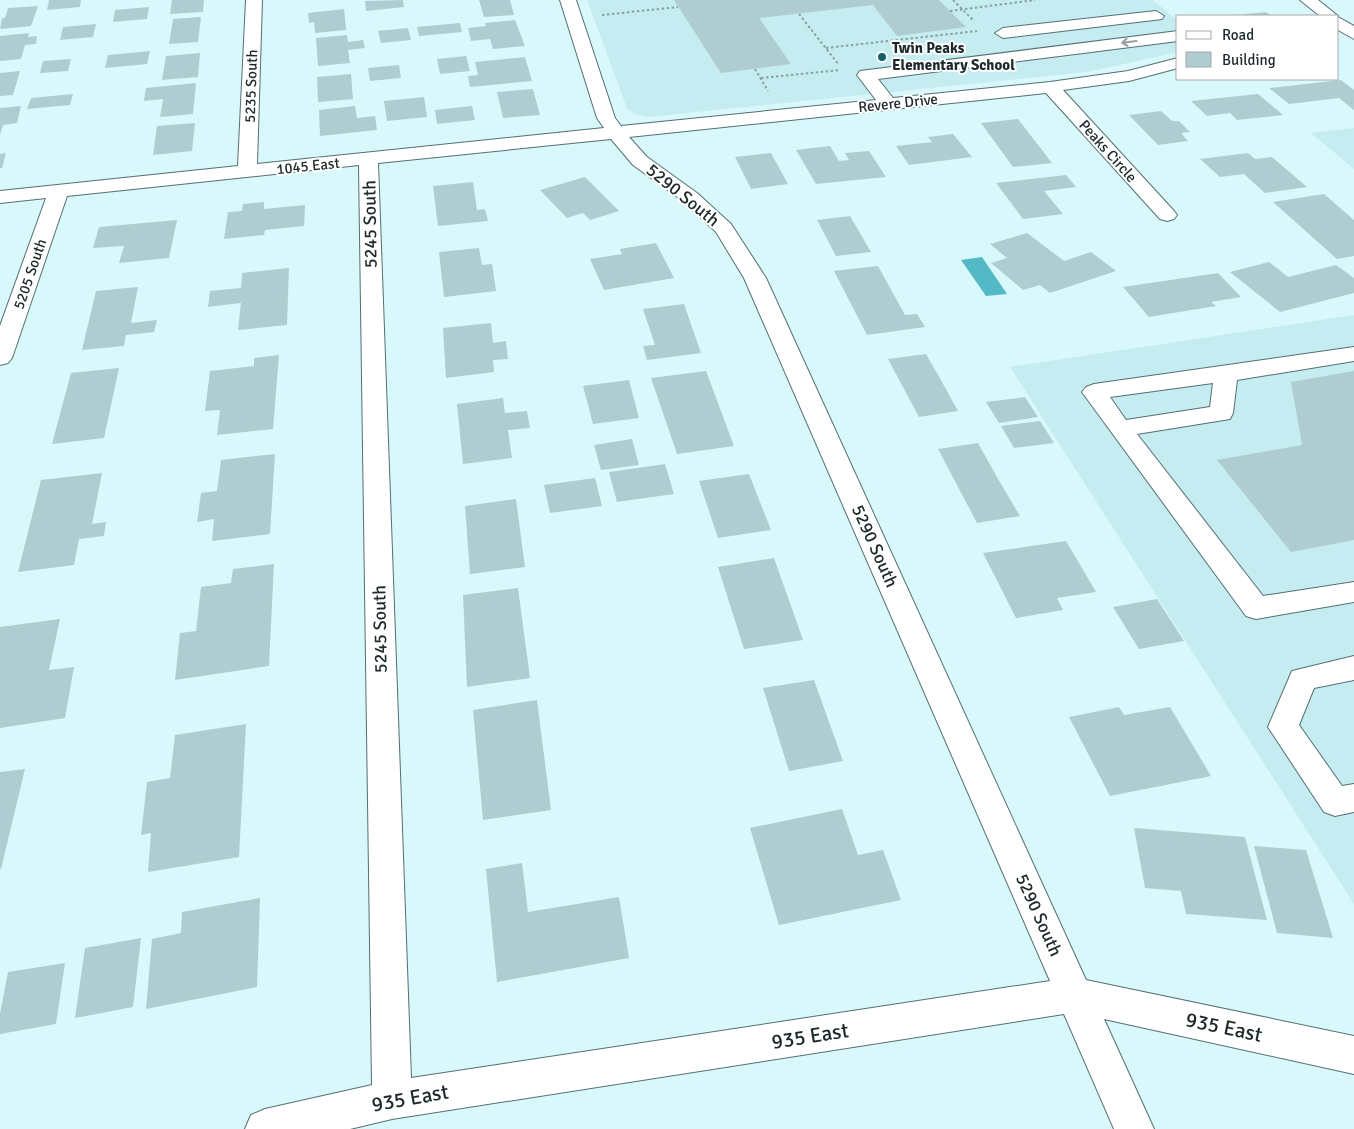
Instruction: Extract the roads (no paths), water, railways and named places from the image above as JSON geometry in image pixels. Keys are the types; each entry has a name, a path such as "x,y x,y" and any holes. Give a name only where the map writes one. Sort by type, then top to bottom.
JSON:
{"street":[{"name":"5235 South","path":"247,172 254,0"},
{"name":"5290 South","path":"568,0 606,118 616,134 640,161 690,197 719,223 735,243 752,272 1134,1129"},
{"path":"1308,0 1329,15"},
{"path":"1140,2 1176,33"},
{"path":"1003,33 1156,16"},
{"path":"1339,24 1351,42"},
{"path":"888,104 866,75 1176,35"},
{"name":"Revere Drive","path":"616,134 1050,87 1129,76 1176,64"},
{"name":"Peaks Circle","path":"1050,87 1167,215"},
{"name":"1045 East","path":"0,197 616,134"},
{"name":"5245 South","path":"368,159 392,1100"},
{"name":"5205 South","path":"0,358 59,190"},
{"path":"1354,354 1094,392 1256,608 1354,592"},
{"path":"1120,429 1221,413 1226,374"},
{"path":"1354,668 1303,679 1283,726 1335,802 1354,798"},
{"name":"935 East","path":"265,1129 392,1100 1075,995 1354,1055"}],"water":[{"path":"982,257 1007,294 986,296 961,260"}],"place":[{"name":"Twin Peaks Elementary School","path":"882,57"}]}
